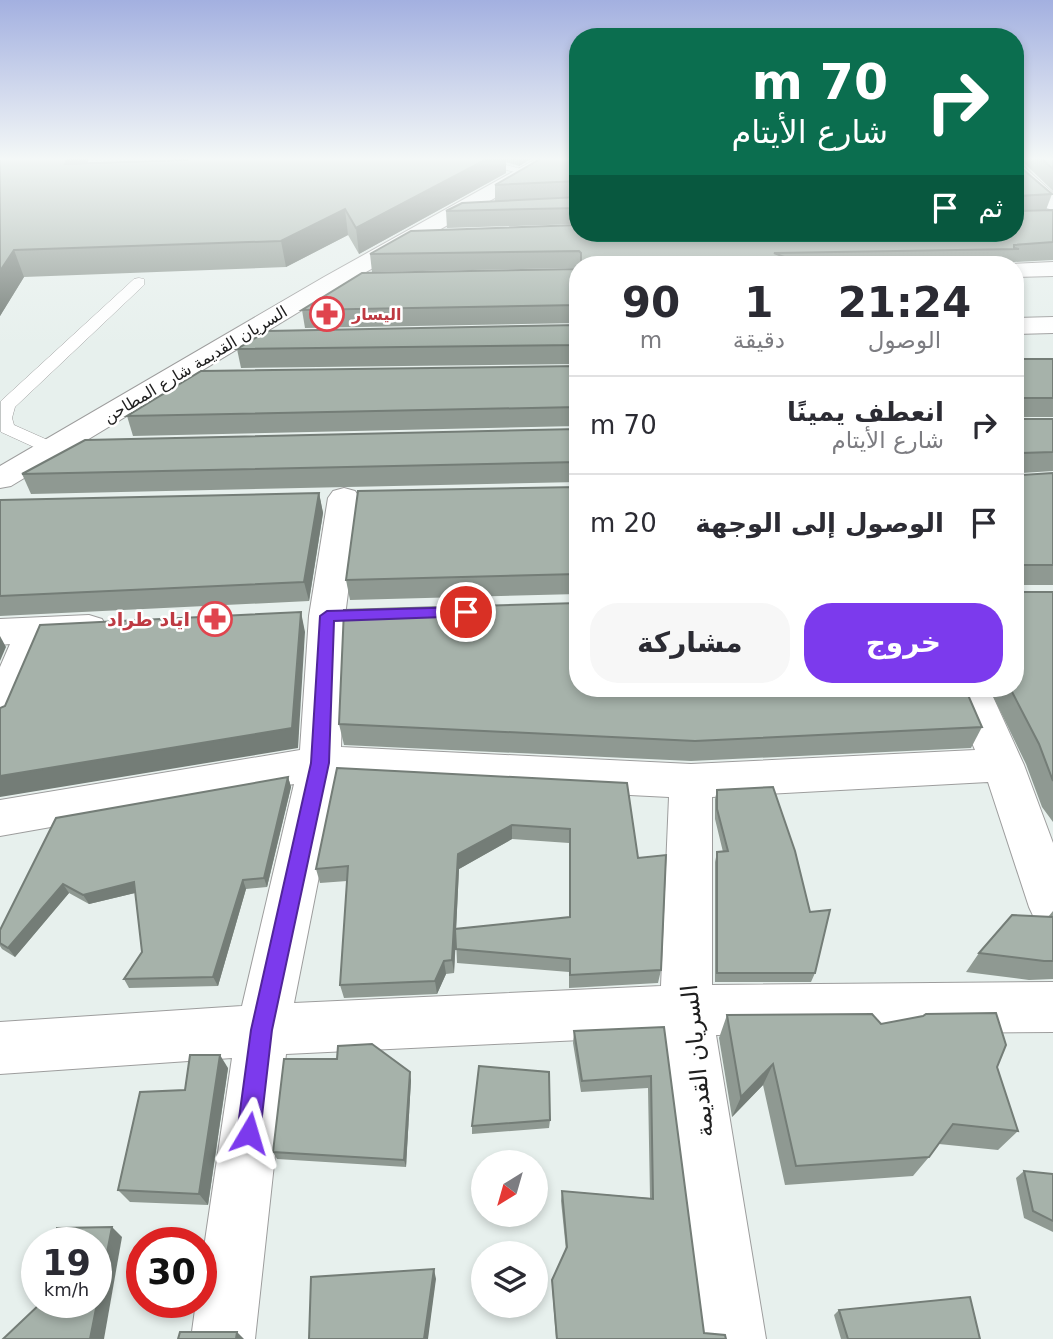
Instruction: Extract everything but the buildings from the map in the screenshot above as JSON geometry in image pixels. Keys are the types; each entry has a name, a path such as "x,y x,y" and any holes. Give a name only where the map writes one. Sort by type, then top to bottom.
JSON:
{"street":[{"name":"السريان القديمة شارع المطاحن","path":"5,497 53,449 332,282 444,220"},
{"path":"411,239 450,238"},
{"path":"1024,270 1053,270"},
{"path":"332,282 373,281"},
{"path":"1024,326 1053,325"},
{"path":"236,340 277,339"},
{"path":"168,380 222,380"},
{"path":"53,449 108,448"},
{"path":"223,1339 262,1030 320,763 327,616 344,499"},
{"path":"0,714 17,631 118,627"},
{"path":"973,697 1003,765 1053,907"},
{"path":"0,818 320,763 691,781 1003,765"},
{"name":"السريان القديمة","path":"691,781 686,1010 734,1339"},
{"path":"0,1048 262,1030 686,1010 1053,1007"}],"lane":[{"path":"53,449 7,428 3,418 7,405 139,282"}],"place":[{"name":"اليسار","path":"327,314"},
{"name":"اياد طراد","path":"215,619"}],"route":[{"path":"249,1133 262,1030 320,763 327,616 466,612"}]}
